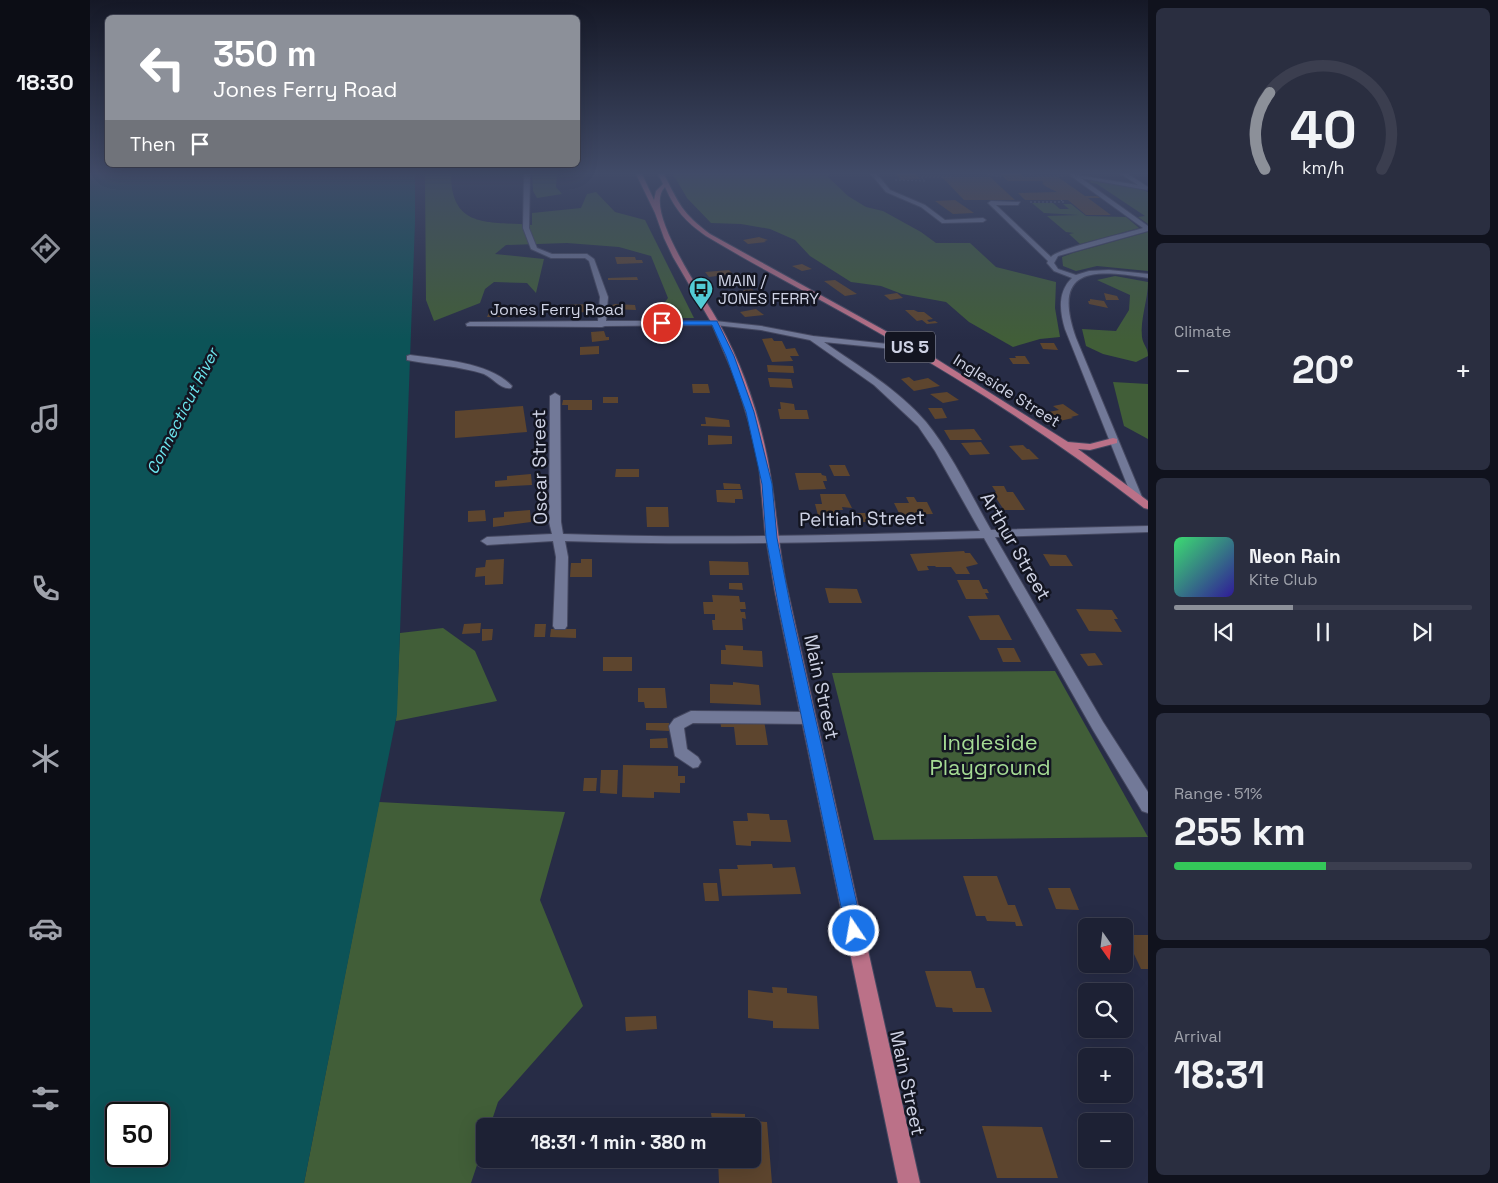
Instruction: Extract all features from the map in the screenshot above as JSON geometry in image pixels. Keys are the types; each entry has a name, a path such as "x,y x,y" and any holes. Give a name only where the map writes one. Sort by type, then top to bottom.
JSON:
{"main road":[{"name":"Main Street","path":"664,229 672,252 715,323 730,356 750,412 767,484 772,538 808,718 909,1183"},
{"name":"Ingleside Street","path":"700,229 914,349 1064,445 1148,506"},
{"path":"1064,445 1090,447 1113,441"}],"street":[{"path":"526,229 534,249 551,256 587,256 592,260 604,297 605,308 602,325"},
{"path":"1019,229 1052,260"},
{"path":"1076,278 1056,270 1050,265 1056,255 1147,229"},
{"path":"1137,497 1071,335 1064,298 1066,290 1076,278 1091,273 1105,272 1148,276"},
{"name":"Jones Ferry Road","path":"470,324 602,325 715,323 761,328 814,338 914,349"},
{"name":"Arthur Street","path":"814,338 876,383 922,424 940,451 1098,726 1148,806"},
{"path":"410,358 440,361 489,373 508,386"},
{"name":"Oscar Street","path":"555,396 555,522 562,558 560,626"},
{"name":"Peltiah Street","path":"488,541 559,537 639,540 988,535 1148,530"},
{"path":"693,762 680,752 676,726 691,717 808,718"}],"green space":[{"path":"425,229 650,229 694,318 653,318 668,298 651,256 619,247 567,243 506,245 495,254 544,259 536,293 527,283 494,282 485,289 480,303 434,321 426,300"},
{"path":"770,229 916,229 936,243 970,243 996,267 1056,282 1055,308 1060,337 1040,339 1013,347 969,322 946,302 902,294 881,286 851,282 810,256 795,240"},
{"path":"1063,229 1135,229 1080,244 1069,234 1074,233 1066,232"},
{"path":"1148,232 1148,271 1097,266 1076,271 1063,266 1062,257"},
{"path":"1115,276 1148,282 1142,330 1148,356 1136,362 1103,354 1086,346 1082,329 1116,331 1129,310 1130,295 1097,280"},
{"path":"1113,382 1148,384 1148,439 1124,426"},
{"path":"443,628 475,651 497,701 396,721 400,633"},
{"name":"Ingleside Playground","path":"1055,671 1148,837 874,840 832,673"},
{"path":"379,802 565,812 540,900 583,1006 498,1102 493,1118 476,1118 476,1168 471,1183 304,1183"}],"water":[{"name":"Connecticut River","path":"90,229 415,229 397,714 304,1183 90,1183"}],"building":[{"path":"759,237 768,240 764,241 766,242 748,244 743,240"},
{"path":"615,257 635,257 636,260 642,260 643,263 617,264"},
{"path":"802,264 812,269 802,271 792,266"},
{"path":"729,270 733,274 709,277 705,272"},
{"path":"637,277 638,280 608,280 608,278"},
{"path":"835,280 857,294 845,296 824,281"},
{"path":"752,289 755,292 751,292 759,301 749,302 737,295 741,295 738,292 743,290"},
{"path":"897,293 903,298 890,300 884,295"},
{"path":"1104,293 1117,296 1119,300 1106,300"},
{"path":"1090,299 1104,301 1108,308 1089,304 1088,301"},
{"path":"592,304 592,312 560,313 560,305"},
{"path":"612,305 635,305 636,310 612,309"},
{"path":"756,309 764,315 745,317 740,312"},
{"path":"490,310 500,310 499,313 507,313 506,317 487,317"},
{"path":"905,310 924,312 933,319 927,320 929,322 935,321 938,323 927,324 922,320 917,321"},
{"path":"604,331 609,340 592,342 591,332"},
{"path":"772,338 774,341 782,341 786,349 795,348 799,356 790,356 793,361 772,362 762,339"},
{"path":"1040,343 1054,343 1058,350 1043,349"},
{"path":"599,346 599,354 580,355 580,347"},
{"path":"1015,356 1025,356 1030,364 1013,364 1009,358 1016,358"},
{"path":"767,365 793,366 794,373 768,372"},
{"path":"909,377 914,381 928,378 940,386 914,391 901,379"},
{"path":"768,378 791,379 793,388 770,387"},
{"path":"692,384 708,384 710,393 693,393"},
{"path":"947,392 959,400 943,403 930,394"},
{"path":"603,397 618,397 618,403 603,403"},
{"path":"563,400 592,400 592,410 568,410 568,405 562,405"},
{"path":"780,402 794,404 795,410 807,410 809,419 780,419 778,409 781,409"},
{"path":"1063,404 1079,415 1055,422 1043,413 1059,410 1053,406"},
{"path":"523,406 527,432 455,438 455,411"},
{"path":"928,408 942,408 947,418 935,419"},
{"path":"705,417 729,420 730,427 701,426 701,424 706,424"},
{"path":"974,429 982,440 950,440 944,430"},
{"path":"708,435 732,436 732,444 708,445"},
{"path":"981,442 990,454 970,455 961,443"},
{"path":"1023,445 1039,459 1022,460 1009,446"},
{"path":"829,465 845,465 850,476 834,476"},
{"path":"616,469 639,469 639,477 615,477"},
{"path":"795,473 821,473 826,476 827,481 823,481 826,489 799,490"},
{"path":"531,474 532,485 495,487 495,481 507,480 507,476"},
{"path":"723,483 740,484 741,489 724,489"},
{"path":"992,486 1004,486 1007,492 1013,492 1025,510 1004,510 992,492 996,492"},
{"path":"716,490 742,490 743,499 735,499 735,503 717,502"},
{"path":"820,494 845,494 852,508 842,507 843,510 835,510 837,519 819,519 815,504 822,504"},
{"path":"906,497 914,497 917,502 927,502 933,514 900,515 894,503 909,503"},
{"path":"646,507 668,507 669,527 647,527"},
{"path":"485,510 486,521 468,522 468,511"},
{"path":"530,510 531,522 493,527 493,518 504,517 504,512"},
{"path":"857,513 865,513 869,522 860,522"},
{"path":"964,551 965,553 970,553 978,564 966,567 970,574 956,574 951,567 935,566 927,566 929,570 918,571 910,554"},
{"path":"1043,554 1066,555 1073,566 1050,566"},
{"path":"504,559 503,584 485,585 485,576 475,577 476,568 485,567 486,560"},
{"path":"581,559 592,559 592,577 570,577 571,563 581,563"},
{"path":"709,561 748,562 749,575 710,575"},
{"path":"957,580 979,580 983,589 987,589 989,593 985,593 988,599 966,599"},
{"path":"729,583 742,583 743,590 729,589"},
{"path":"825,588 857,589 862,603 829,603"},
{"path":"712,595 739,596 740,602 745,602 746,609 740,609 741,612 745,612 746,619 742,618 743,630 713,630 712,620 715,620 715,614 704,614 703,602 713,602"},
{"path":"1076,609 1112,610 1118,619 1114,619 1122,632 1089,631"},
{"path":"999,615 1012,640 980,640 968,616"},
{"path":"481,623 480,633 462,634 464,624"},
{"path":"535,624 546,624 545,637 534,637"},
{"path":"482,629 493,629 492,640 482,641"},
{"path":"551,629 576,629 576,638 550,637"},
{"path":"725,645 743,646 743,650 762,651 763,667 721,664 721,650 726,650"},
{"path":"997,648 1014,648 1021,662 1003,662"},
{"path":"1095,653 1103,665 1088,666 1080,654"},
{"path":"603,657 632,657 632,671 603,671"},
{"path":"733,682 759,685 761,705 710,703 710,684 733,685"},
{"path":"638,688 665,688 667,708 645,708 644,702 638,702"},
{"path":"720,719 764,720 768,745 736,745 734,727 721,727"},
{"path":"646,723 669,723 669,731 646,730"},
{"path":"667,738 668,748 650,748 650,739"},
{"path":"623,765 678,766 678,776 685,776 685,783 680,783 680,793 654,792 654,798 622,797"},
{"path":"601,770 618,770 617,794 600,793"},
{"path":"584,778 597,778 596,791 583,791"},
{"path":"747,813 769,814 770,820 787,820 791,842 751,841 751,846 736,845 733,821 748,821"},
{"path":"772,864 773,868 795,867 801,894 722,896 719,869 738,869 737,865"},
{"path":"963,876 997,876 1008,905 1015,905 1023,926 1016,926 1015,922 987,921 985,916 976,916"},
{"path":"703,883 717,883 719,901 705,901"},
{"path":"1048,888 1070,888 1079,910 1056,909"},
{"path":"1133,935 1148,935 1148,969 1141,969 1133,952"},
{"path":"925,971 971,971 976,988 984,988 992,1012 953,1012 952,1008 936,1007"},
{"path":"772,987 787,988 787,993 817,996 819,1029 773,1028 773,1021 748,1018 748,990 773,993"},
{"path":"656,1016 657,1029 626,1031 625,1017"},
{"path":"711,1113 745,1114 745,1118 712,1118"},
{"path":"761,1122 767,1122 772,1183 719,1183 718,1168 761,1168"},
{"path":"982,1126 1042,1127 1058,1178 997,1178"}],"place":[{"name":"MAIN / JONES FERRY","path":"701,310"}],"route":[{"path":"662,323 715,323 730,356 750,412 767,484 772,538 785,609 854,931"}]}
